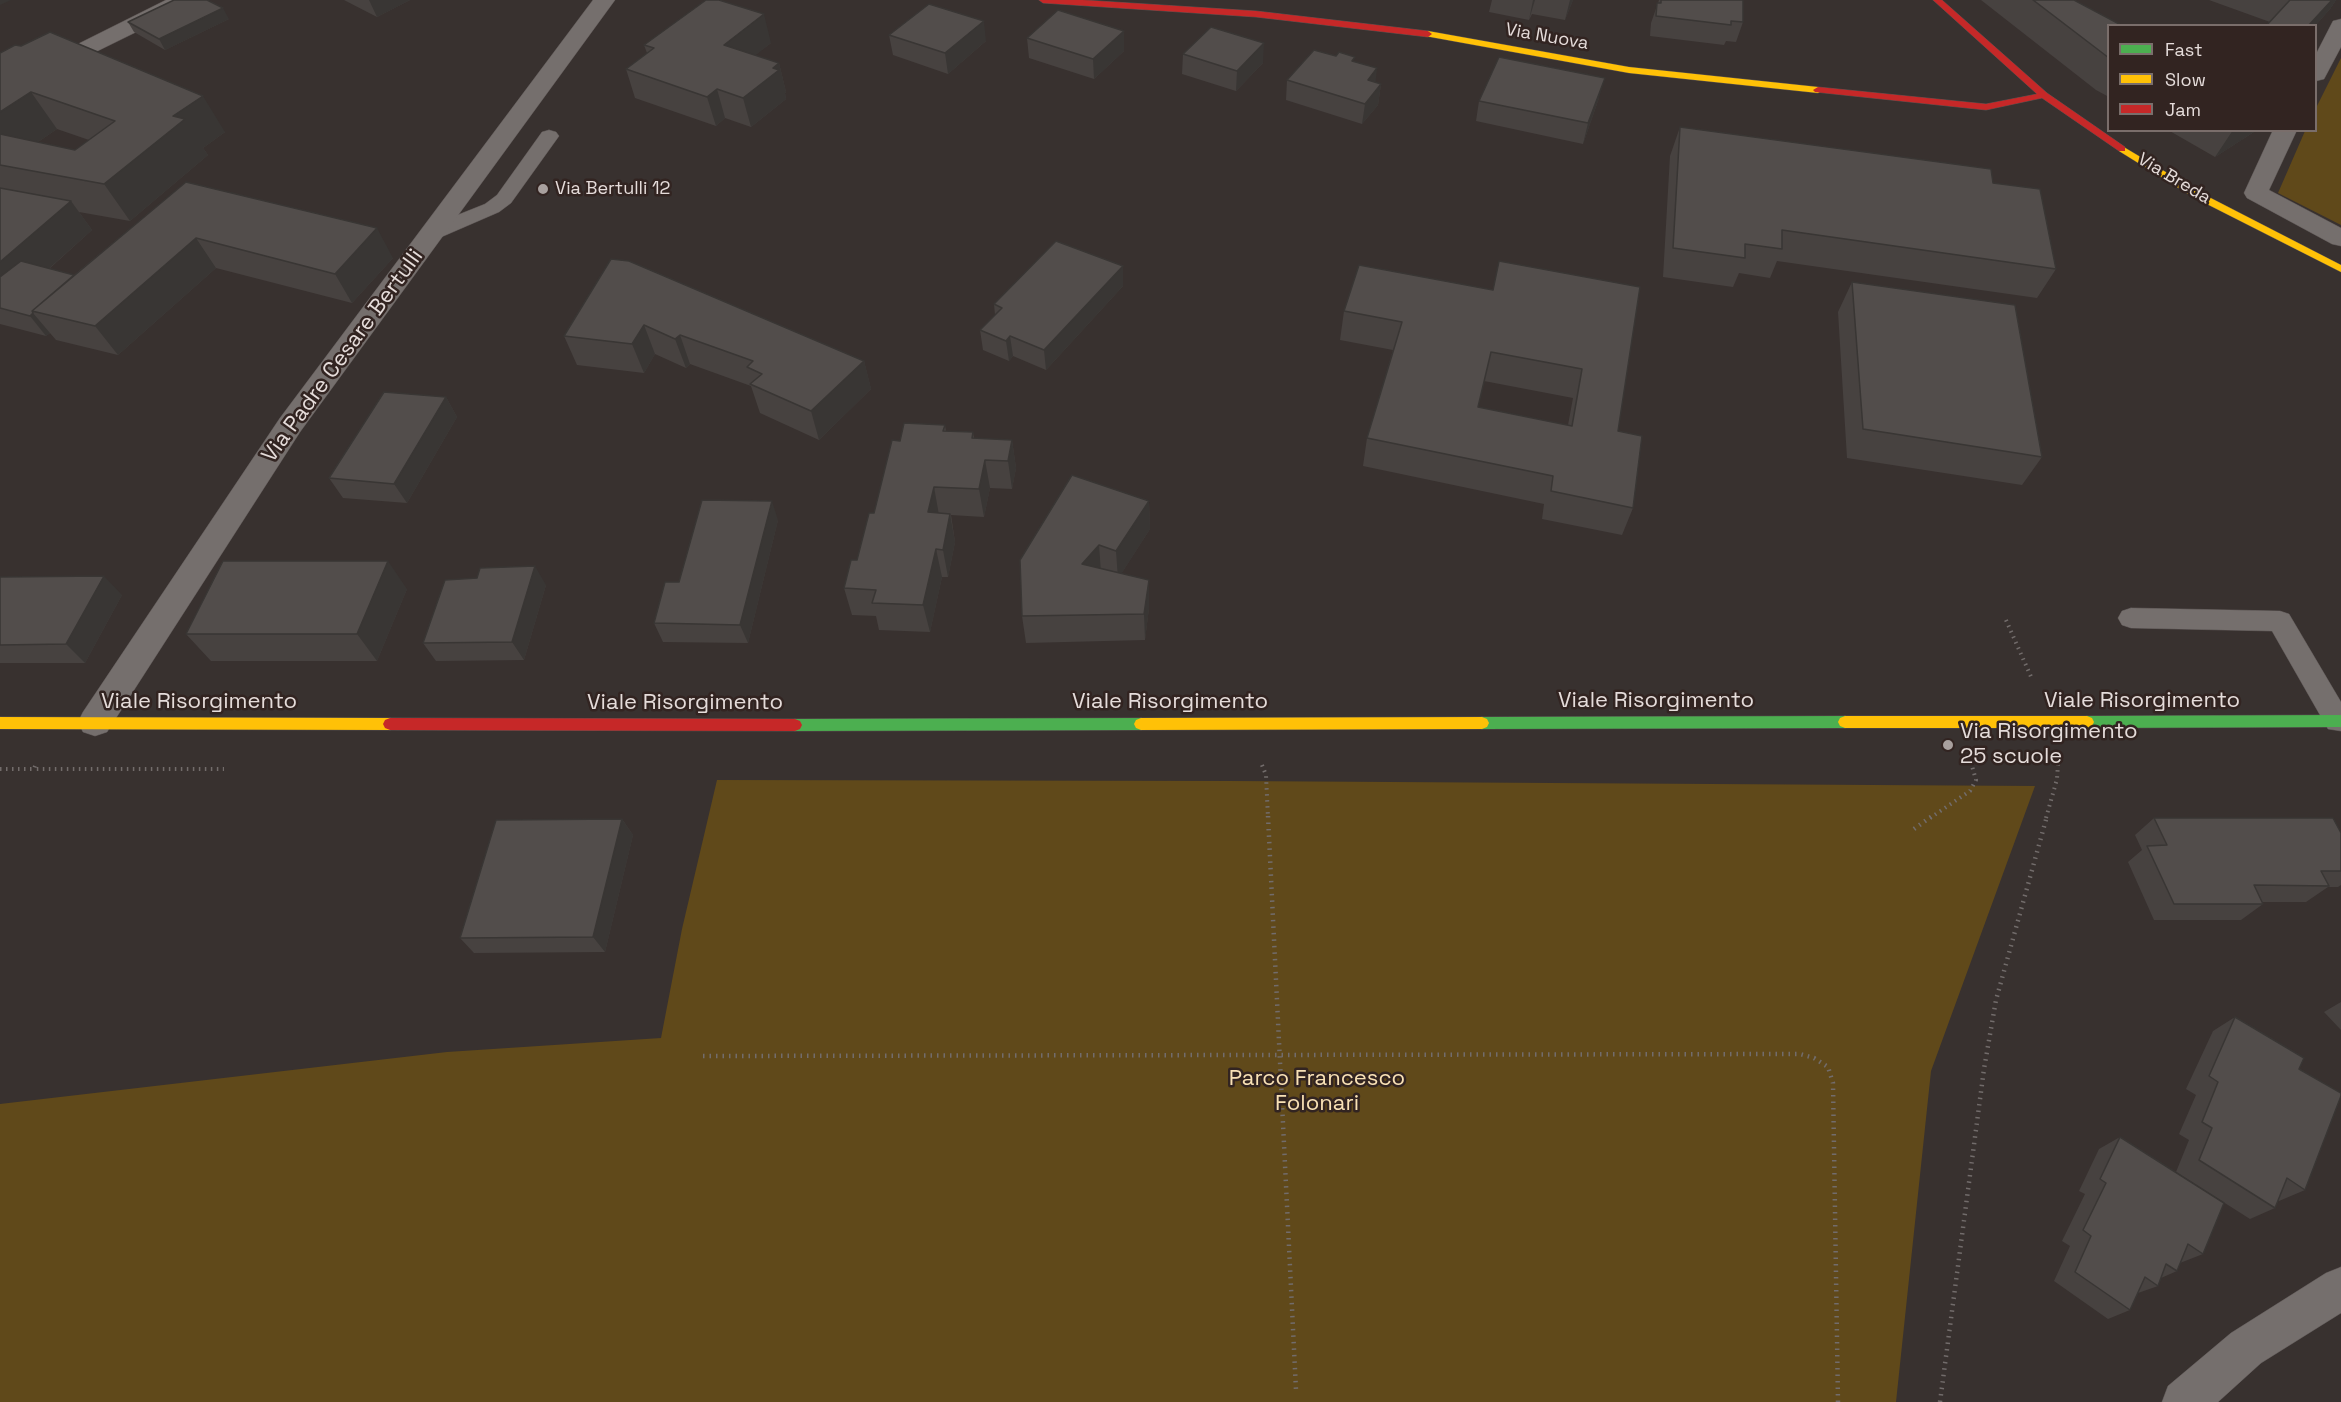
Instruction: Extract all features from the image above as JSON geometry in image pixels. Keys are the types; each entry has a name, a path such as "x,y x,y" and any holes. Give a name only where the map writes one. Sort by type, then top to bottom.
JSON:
{"street":[{"path":"0,92 183,0"},
{"name":"Via Padre Cesare Bertulli","path":"95,722 290,425 604,0"},
{"name":"Via Nuova","path":"1043,0 1256,14 1422,33 1629,70 1986,107 2044,95"},
{"name":"Via Breda","path":"1937,0 2044,95 2197,195 2341,269"},
{"path":"2317,72 2341,26"},
{"path":"2284,132 2256,193 2341,238"},
{"name":"Viale Risorgimento","path":"0,723 761,725 2340,722"},
{"path":"2184,1402 2246,1348 2341,1288"}],"lane":[{"path":"432,232 492,208 504,199 549,136"},
{"path":"2131,618 2280,621 2340,722"}],"path":[{"path":"2006,620 2036,686"},
{"path":"1914,830 1970,791 1976,780 1972,766"},
{"path":"0,769 34,769"},
{"path":"1266,775 1296,1390"},
{"path":"1940,1402 1984,1069 1996,1000 2057,779"},
{"path":"703,1056 1800,1054 1814,1058 1828,1067 1833,1083 1838,1402"}],"green space":[{"path":"2341,58 2341,225 2278,193 2305,132 2317,132 2317,106"},
{"name":"Parco Francesco Folonari","path":"717,780 2035,786 1931,1071 1896,1402 0,1402 0,1104 447,1052 661,1038 682,929"}],"building":[{"path":"174,0 207,0 223,8 159,39 128,22"},
{"path":"706,0 719,0 764,14 724,45 779,63 773,68 779,70 743,98 717,89 707,97 626,69 654,48 644,45"},
{"path":"1661,0 1743,0 1743,22 1731,21 1731,25 1656,16 1657,3 1661,3"},
{"path":"2033,0 2074,0 2119,24 2107,24 2107,56"},
{"path":"2290,0 2332,0 2310,24 2268,24"},
{"path":"929,4 984,21 945,53 889,35"},
{"path":"1058,10 1124,31 1093,59 1027,38"},
{"path":"1211,27 1264,43 1237,71 1183,54"},
{"path":"50,32 203,96 173,116 185,119 104,184 0,165 0,134 75,150 115,121 31,92 0,112 0,53"},
{"path":"1314,50 1336,56 1339,52 1355,57 1352,61 1377,68 1368,80 1381,84 1365,104 1287,80"},
{"path":"1499,57 1605,78 1588,123 1479,101"},
{"path":"1680,127 1991,169 1993,183 2040,189 2056,269 1782,230 1782,249 1745,244 1745,258 1673,248"},
{"path":"186,182 377,228 335,274 196,238 95,326 32,311"},
{"path":"0,188 71,201 0,262"},
{"path":"1056,241 1123,266 1044,350 1010,336 1006,341 980,330 1002,308 994,304"},
{"path":"611,259 629,261 864,361 811,411 750,384 762,374 747,367 753,361 680,335 675,339 644,325 632,344 564,336"},
{"path":"21,261 74,275 32,311 30,316 0,308 0,277"},
{"path":"1499,261 1640,287 1618,431 1642,436 1633,508 1551,491 1553,476 1367,438 1402,322 1344,311 1359,265 1493,290","holes":["1491,352 1582,369 1572,426 1478,407"]},
{"path":"1852,282 2015,305 2042,457 1863,429"},
{"path":"384,392 446,397 394,484 329,478"},
{"path":"904,423 945,425 943,431 973,432 972,438 1012,440 1008,461 985,460 979,489 934,487 928,512 950,514 943,550 936,549 923,605 872,603 876,590 844,588 851,560 857,560 869,513 874,513 892,440 900,441"},
{"path":"1072,475 1149,501 1116,551 1099,545 1082,564 1149,580 1144,614 1022,616 1020,560"},
{"path":"702,500 772,501 740,625 654,623 665,582 679,582"},
{"path":"223,561 388,561 357,634 186,634"},
{"path":"535,566 512,642 423,643 445,580 477,578 480,568"},
{"path":"104,576 66,644 0,645 0,577"},
{"path":"2154,818 2333,818 2341,833 2341,871 2321,871 2329,886 2254,885 2263,904 2174,904 2147,846 2167,845"},
{"path":"622,819 593,937 460,938 496,820"},
{"path":"2235,1017 2304,1058 2299,1069 2341,1093 2305,1190 2287,1178 2275,1208 2199,1160 2212,1128 2202,1122 2218,1082 2209,1076"},
{"path":"2120,1137 2224,1203 2203,1254 2188,1244 2177,1271 2166,1264 2158,1286 2145,1277 2130,1310 2075,1272 2091,1236 2083,1230 2106,1183 2100,1179"}],"traffic: fast":[{"path":"2087,722 2341,721"},
{"path":"1482,723 1845,722"},
{"path":"795,725 1141,724"}],"traffic: slow":[{"path":"1428,34 1629,70 1818,90"},
{"path":"2122,149 2197,195 2341,269"},
{"path":"1845,722 2087,722"},
{"path":"0,723 390,724"},
{"path":"1141,724 1482,723"}],"traffic: jam":[{"path":"1043,0 1256,14 1428,34"},
{"path":"1937,0 2044,95 2122,149"},
{"path":"1818,90 1986,107 2044,95"},
{"path":"390,724 795,725"}],"place":[{"name":"Via Bertulli 12","path":"543,189"},
{"name":"Via Risorgimento 25 scuole","path":"1948,745"}]}
